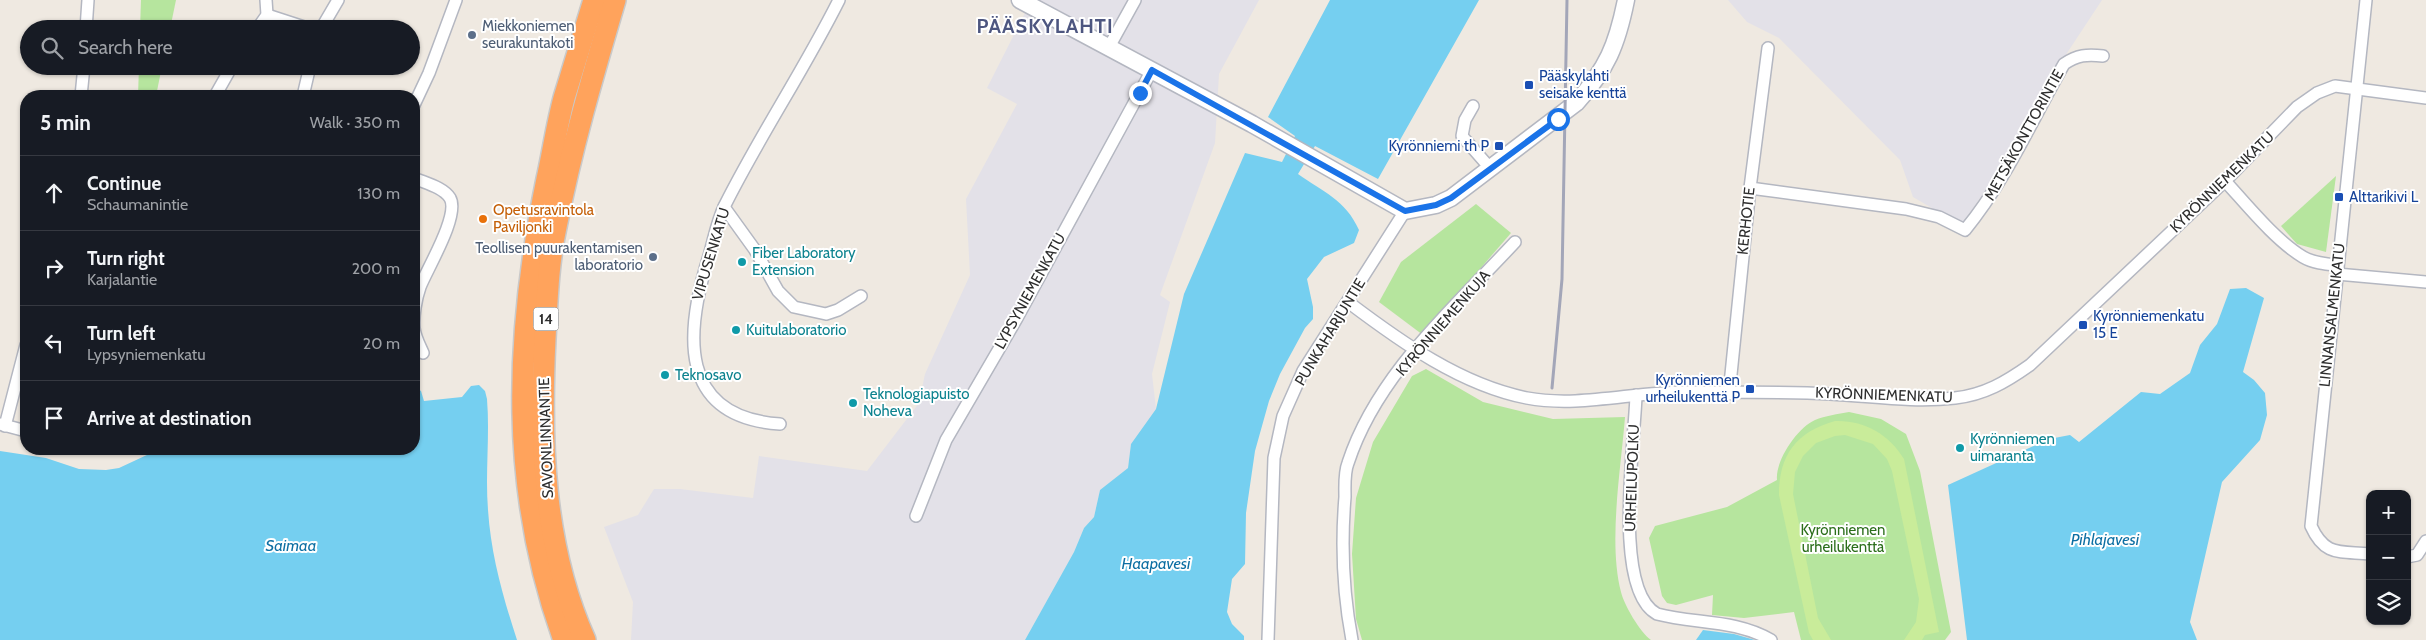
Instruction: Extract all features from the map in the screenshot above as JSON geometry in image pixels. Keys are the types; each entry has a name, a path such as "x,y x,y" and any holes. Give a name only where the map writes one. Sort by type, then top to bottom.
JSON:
{"highway":[{"name":"SAVONLINNANTIE","path":"564,640 544,579 532,526 523,453 521,401 526,310 537,230 564,99 594,0"},
{"name":"SAVONLINNANTIE","path":"585,640 563,576 550,522 544,454 546,313 555,229 584,104 615,0"}],"street":[{"path":"87,20 88,0"},
{"path":"263,20 267,15 266,0"},
{"path":"326,20 338,0"},
{"path":"420,93 430,73 456,0"},
{"name":"VIPUSENKATU","path":"780,424 744,419 730,413 712,396 698,370 693,344 695,308 702,276 724,207 839,0"},
{"path":"1020,0 1152,70 1405,211 1436,205 1451,198 1558,119 1592,86 1604,67 1620,33 1626,0"},
{"path":"1109,47 1135,0"},
{"name":"LINNANSALMENKATU","path":"2366,0 2311,526 2318,541 2327,549 2366,554"},
{"path":"267,15 282,20"},
{"name":"KERHOTIE","path":"1729,394 1750,188 1768,48"},
{"name":"METSÄKONTTORINTIE","path":"1750,188 1906,209 1939,217 1965,230 1985,205 2010,165 2064,64 2075,57 2103,56"},
{"name":"LYPSYNIEMENKATU","path":"916,516 946,440 1017,318 1152,70"},
{"path":"82,90 83,75"},
{"path":"218,90 227,75"},
{"path":"304,90 308,75"},
{"name":"KYRÖNNIEMENKATU","path":"1348,302 1416,349 1456,373 1486,386 1528,398 1572,401 1688,392 1729,394 1807,393 1934,400 1971,395 1992,388 2030,365 2225,181 2297,107 2317,93 2335,86 2426,98"},
{"path":"1473,106 1465,120 1461,131 1462,136 1490,168"},
{"path":"420,181 442,190 449,196 453,208 441,243 420,288"},
{"path":"2225,181 2270,228 2304,258 2337,270 2426,282"},
{"path":"724,207 755,250 778,291 794,307 826,314 838,310 861,296"},
{"name":"PUNKAHARJUNTIE","path":"1268,640 1274,458 1283,416 1303,371 1405,211"},
{"name":"KYRÖNNIEMENKUJA","path":"1352,640 1344,579 1342,533 1347,465 1372,406 1416,349 1516,242"},
{"path":"420,345 423,353"},
{"path":"20,365 2,425 20,430"},
{"name":"URHEILUPOLKU","path":"1636,395 1628,510 1631,558 1642,598 1649,610 1657,614 1737,626 1771,640"},
{"path":"2411,556 2417,555 2426,541"}],"shaded area":[{"path":"1028,0 1259,0 1219,74 1215,143 1160,295 1170,302 1152,374 1156,409 1131,444 1128,468 1100,490 1094,517 1084,528 1074,552 1025,640 631,640 633,602 604,527 638,515 654,489 680,489 753,498 759,456 867,471 919,403 925,374 970,275 966,199 1017,104 987,88 1025,13"},
{"path":"1728,0 2102,0 2042,91 1995,176 1963,223 1942,214 1913,197 1900,160 1779,38 1747,22"}],"green space":[{"path":"141,0 176,0 172,20 140,20"},
{"path":"139,75 160,75 157,90 138,90"},
{"path":"2336,176 2326,252 2297,244 2281,226"},
{"path":"1476,204 1511,233 1423,335 1379,302 1401,262"},
{"path":"1426,369 1483,402 1553,419 1625,417 1615,528 1617,572 1625,604 1637,625 1651,640 1362,640 1356,619 1352,554 1356,498 1373,442 1412,376"},
{"name":"Kyrönniemen urheilukenttä","path":"1849,412 1881,419 1906,434 1920,471 1951,632 1945,640 1801,640 1794,612 1744,618 1712,615 1713,595 1676,605 1667,603 1662,596 1649,538 1655,526 1727,507 1777,480 1777,472 1783,455 1801,430 1815,420"},
{"path":"1835,421 1856,423 1875,430 1891,442 1904,459 1939,632 1925,635 1922,640 1904,640 1916,622 1919,599 1892,471 1887,459 1873,444 1845,435 1835,436 1816,443 1803,456 1795,472 1793,494 1818,618 1831,640 1813,640 1809,633 1779,495 1780,481 1782,468 1792,447 1810,432"}],"water":[{"name":"Haapavesi","path":"1330,0 1479,0 1378,179 1315,146 1298,174 1340,203 1359,230 1354,243 1324,257 1307,279 1313,307 1313,319 1305,328 1280,374 1269,401 1255,451 1246,513 1245,564 1232,579 1227,612 1232,624 1244,636 1244,640 1025,640 1074,552 1084,528 1094,517 1100,490 1128,468 1131,444 1156,409 1184,294 1245,153 1282,162 1295,136 1268,117"},
{"name":"Pihlajavesi","path":"2246,288 2264,298 2243,372 2254,380 2265,393 2267,415 2260,440 2222,482 2190,622 2197,640 1967,640 1948,485 2049,439 2070,435 2079,442 2141,392 2160,394 2190,373 2200,345 2217,324 2230,289"},
{"name":"Saimaa","path":"479,385 485,391 487,399 487,496 490,527 502,592 517,640 0,640 0,451 46,458 79,469 106,470 119,468 147,455 420,455 420,390 424,401 462,397 471,386"},
{"path":"1703,630 1734,634 1755,640 1696,640"}],"railway":[{"path":"1552,388 1562,279 1567,0"}],"place":[{"name":"Miekkoniemen seurakuntakoti","path":"472,35"},
{"name":"Pääskylahti seisake kenttä","path":"1529,85"},
{"name":"Kyrönniemi th P","path":"1499,146"},
{"name":"Alttarikivi L","path":"2339,197"},
{"name":"Opetusravintola Paviljonki","path":"483,219"},
{"name":"Teollisen puurakentamisen laboratorio","path":"653,257"},
{"name":"Fiber Laboratory Extension","path":"742,262"},
{"name":"Kyrönniemenkatu 15 E","path":"2083,325"},
{"name":"Kuitulaboratorio","path":"736,330"},
{"name":"Teknosavo","path":"665,375"},
{"name":"Kyrönniemen urheilukenttä P","path":"1750,389"},
{"name":"Teknologiapuisto Noheva","path":"853,403"},
{"name":"Kyrönniemen uimaranta","path":"1960,448"}],"district":[{"name":"PÄÄSKYLAHTI","path":"1045,26"}],"route":[{"path":"1140,93 1152,70 1252,124 1312,160 1405,211 1436,205 1451,198 1558,119"}]}
